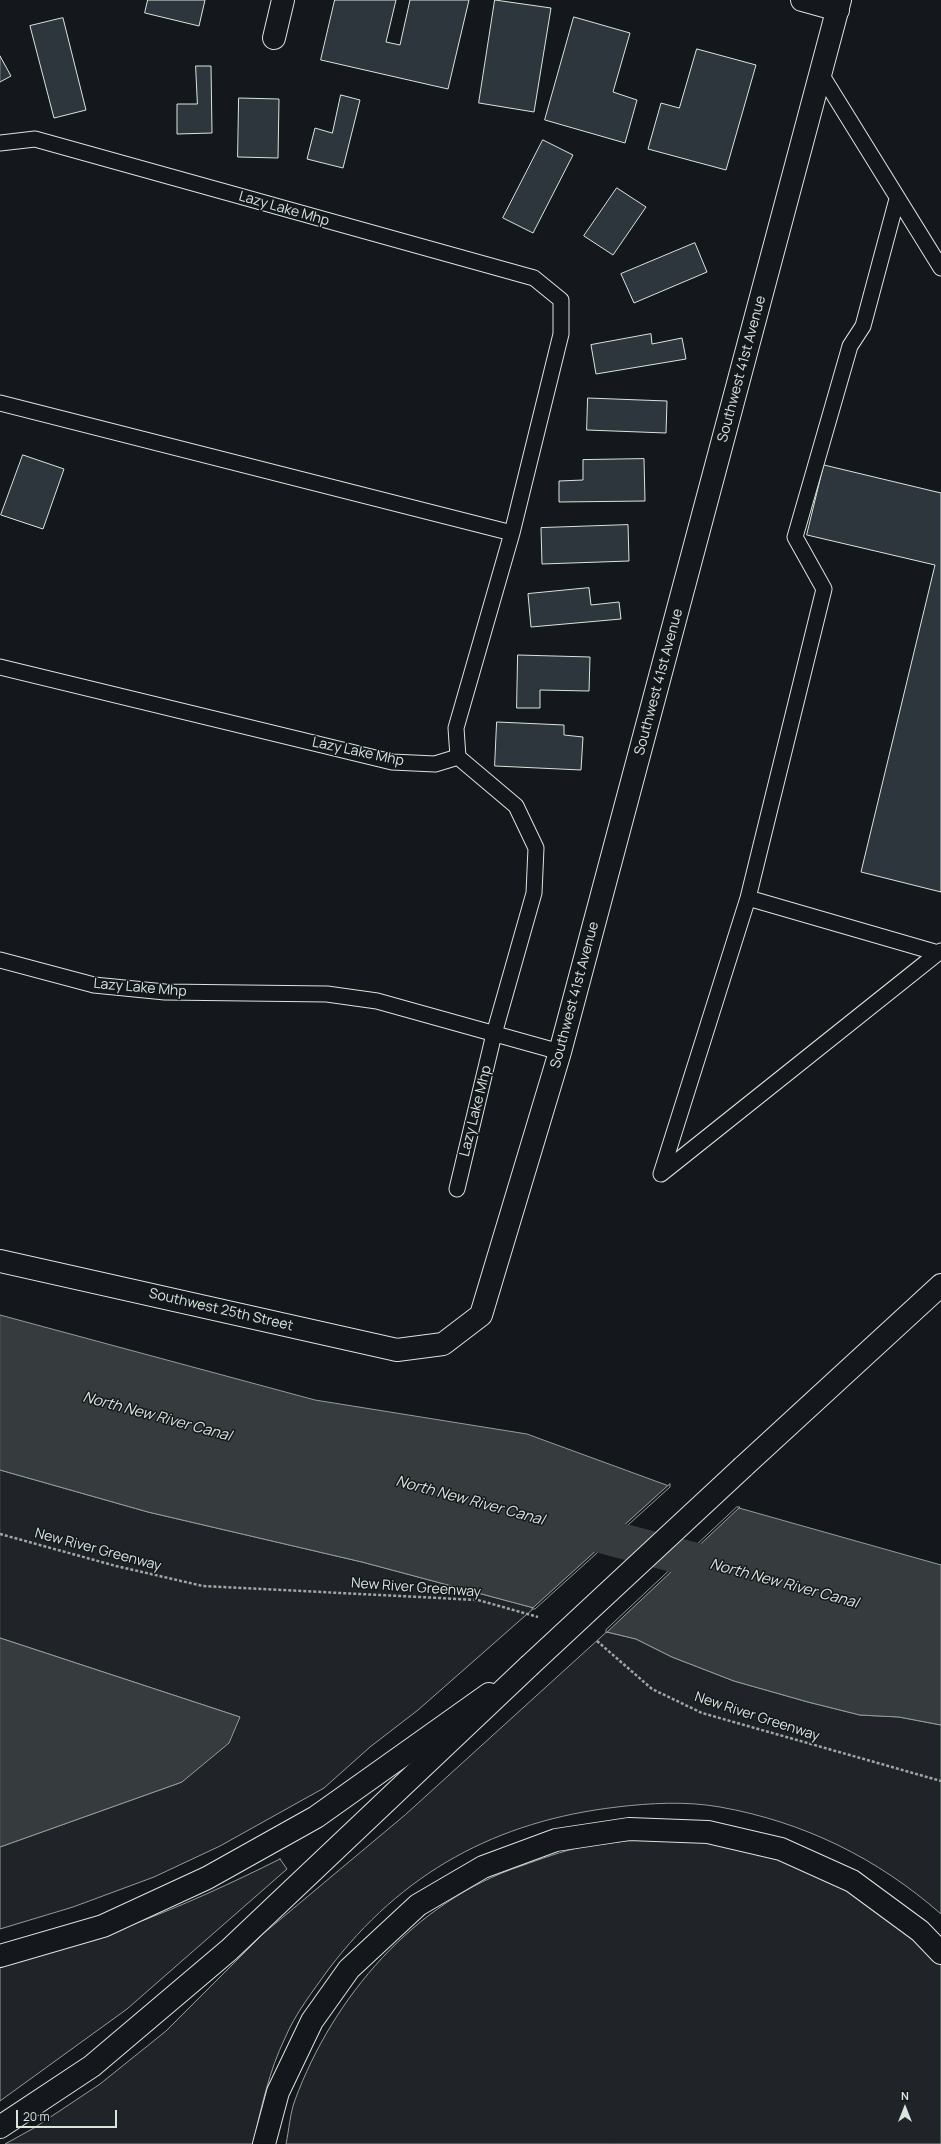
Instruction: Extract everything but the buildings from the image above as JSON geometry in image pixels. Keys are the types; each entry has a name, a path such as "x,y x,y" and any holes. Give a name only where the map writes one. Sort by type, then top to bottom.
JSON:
{"main road":[{"path":"274,38 283,0"},
{"path":"802,0 839,5"},
{"name":"Southwest 41st Avenue","path":"443,1344 481,1315 560,1052 839,5"},
{"name":"Southwest 25th Street","path":"0,1261 398,1350 443,1344"},
{"path":"0,2127 92,2066 229,1950 529,1666 941,1285"},
{"path":"0,1956 103,1926 207,1878 316,1817 529,1666"},
{"path":"264,2144 278,2092 312,2021 349,1969 418,1905 483,1866 556,1840 629,1829 708,1832 781,1849 852,1881 920,1931 941,1953"}],"lane":[{"path":"821,74 941,268"},
{"name":"Lazy Lake Mhp","path":"0,143 35,139 534,278 561,300 561,334 512,533"},
{"path":"897,199 863,326 850,346 795,537 824,589 748,898 661,1174 939,952"},
{"path":"0,403 512,533 456,728 458,757"},
{"name":"Lazy Lake Mhp","path":"0,667 392,762 435,764 458,757 516,806 536,848 534,893 494,1034 457,1189"},
{"path":"748,898 939,952"},
{"name":"Lazy Lake Mhp","path":"0,960 94,985 165,992 327,994 377,1001 560,1052"}],"path":[{"name":"New River Greenway","path":"0,1534 116,1566 203,1586 478,1600 546,1619"},
{"name":"New River Greenway","path":"595,1639 652,1688 702,1713 941,1781"}],"shaded area":[{"path":"0,1470 148,1512 362,1562 534,1608 418,1710 370,1747 324,1788 220,1846 154,1877 73,1907 0,1929 0,1847 182,1782 240,1717 0,1638"},
{"path":"607,1632 636,1639 672,1657 734,1681 808,1702 860,1715 899,1717 941,1725 941,1914 917,1894 865,1859 838,1845 781,1822 720,1807 668,1803 617,1807 573,1814 532,1825 492,1839 455,1857 420,1879 388,1905 357,1935 316,1986 289,2029 274,2063 262,2103 253,2144 5,2144 34,2128 100,2084 166,2031 264,1933 405,1815"},
{"path":"654,1837 727,1842 823,1875 899,1925 941,1964 941,2144 286,2144 293,2105 311,2062 331,2025 355,1990 382,1958 413,1928 446,1903 482,1882 521,1866 582,1847"},
{"path":"280,1859 287,1869 127,2009 0,2101 0,1963 115,1931 207,1894"}],"water":[{"path":"0,1315 315,1400 527,1434 669,1486 534,1608 362,1562 148,1512 0,1470"},
{"path":"739,1508 941,1565 941,1725 899,1717 860,1715 808,1702 734,1681 672,1657 636,1639 607,1632"},
{"path":"0,1638 240,1717 229,1743 182,1782 0,1847"}],"pier":[{"path":"670,1484 670,1487 535,1609 532,1609"},
{"path":"737,1507 740,1507 606,1633 606,1630"}],"waterway":[{"name":"North New River Canal","path":"565,1526 732,1570"}]}
